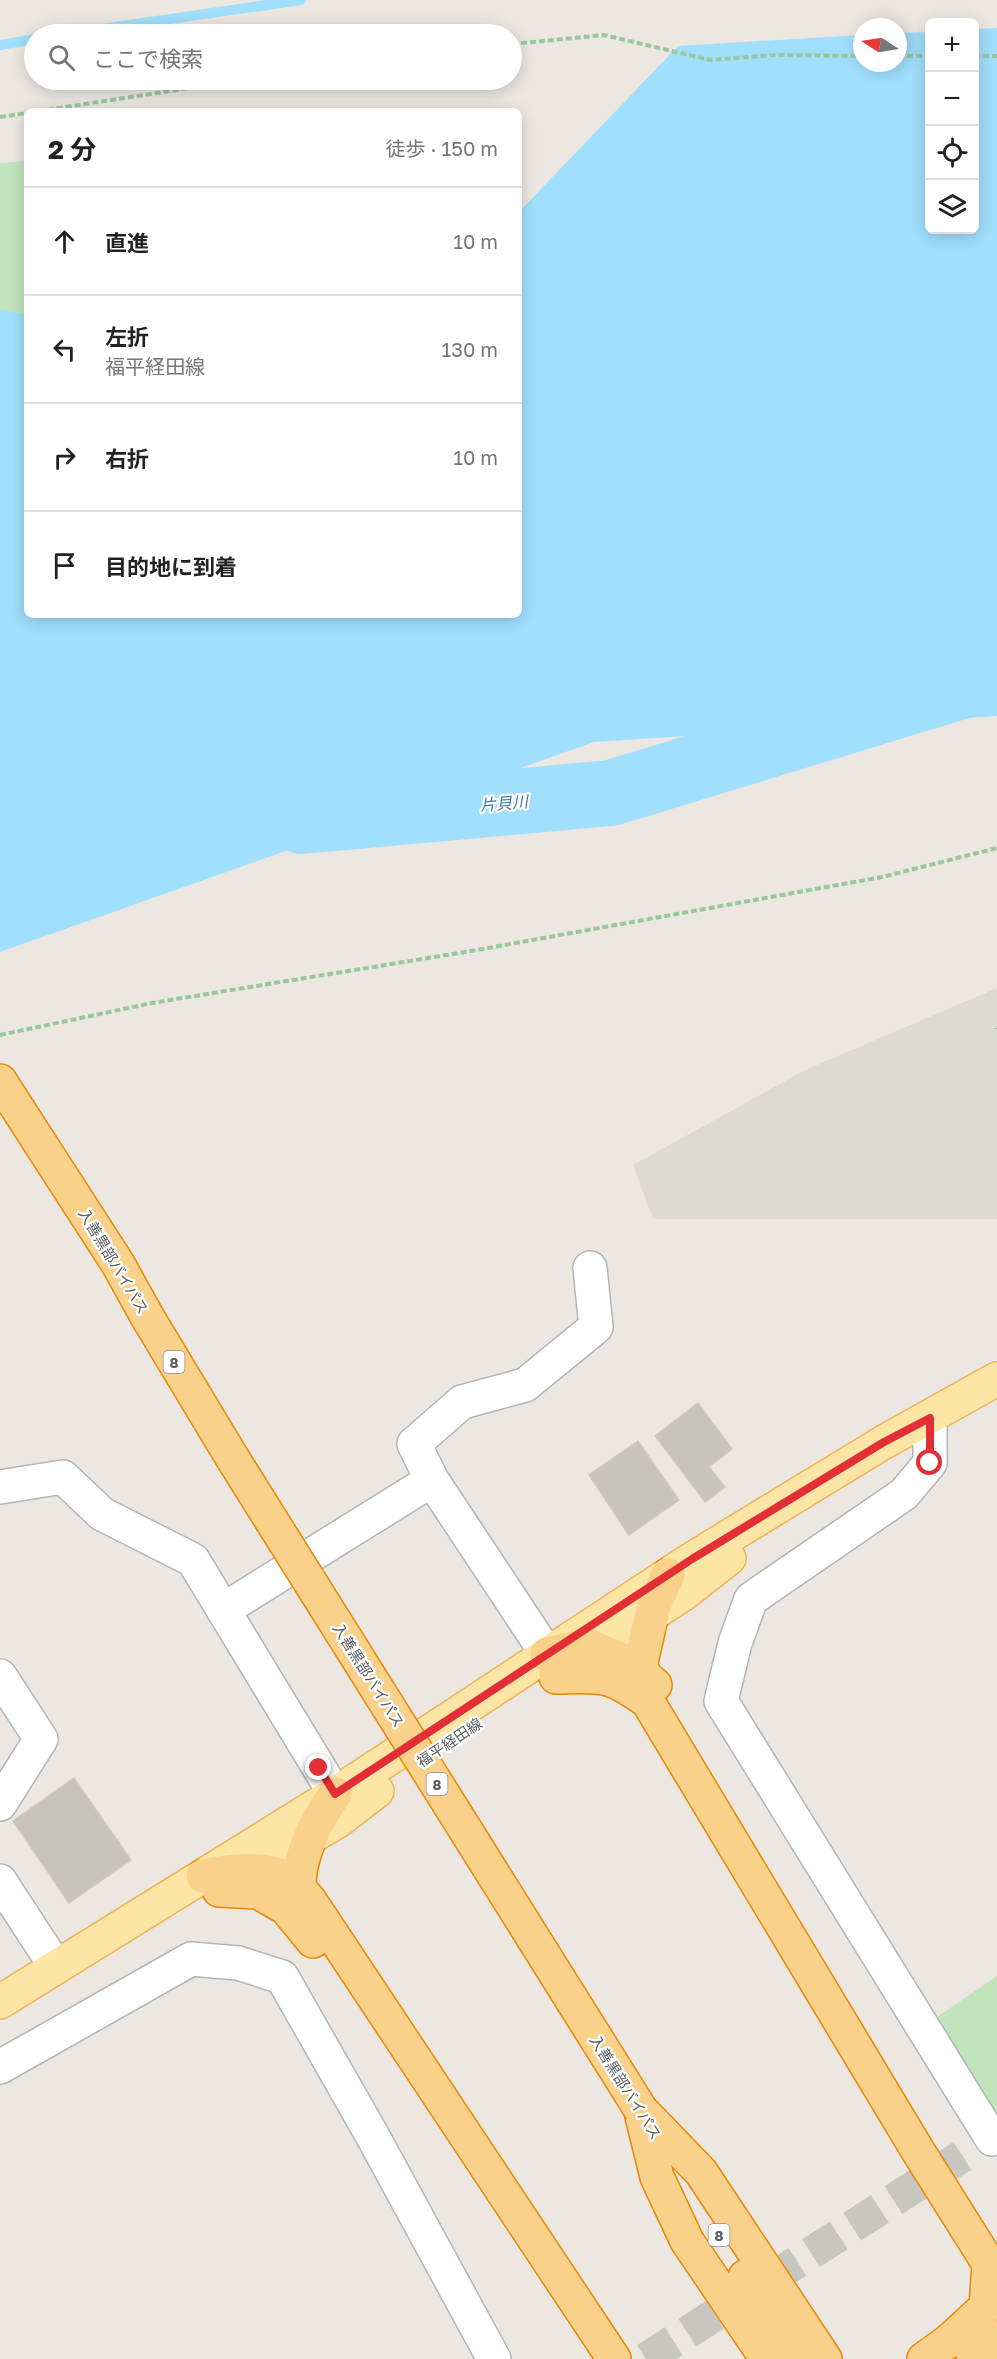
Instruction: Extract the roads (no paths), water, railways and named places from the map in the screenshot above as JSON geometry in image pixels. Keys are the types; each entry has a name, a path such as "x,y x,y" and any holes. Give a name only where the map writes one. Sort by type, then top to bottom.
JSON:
{"highway":[{"name":"入善黒部バイパス","path":"0,1081 118,1264 233,1459 797,2359"},
{"path":"675,1585 652,1615 641,1662 650,1688 918,2151 989,2264 986,2307 949,2341 924,2359"},
{"path":"650,1688 664,1642 675,1585"},
{"path":"551,1666 587,1645 631,1664 650,1688 960,2182 997,2250"},
{"path":"551,1666 650,1688"},
{"path":"300,1889 300,1872 328,1817"},
{"path":"317,1930 328,1817"},
{"path":"210,1883 227,1872 269,1872 292,1881 310,1901 317,1930 592,2359"},
{"path":"210,1883 258,1892 317,1930 614,2359"},
{"path":"641,2110 657,2177 687,2241 767,2359"},
{"path":"641,2110 700,2172 825,2359"},
{"path":"973,2359 997,2337"}],"main road":[{"name":"福平経田線","path":"251,1872 328,1817 884,1442 997,1379"},
{"path":"599,1649 652,1615"},
{"name":"福平経田線","path":"0,2002 56,1967 328,1817"},
{"name":"福平経田線","path":"0,2022 125,1944 210,1883"}],"street":[{"path":"551,1666 432,1480 414,1444 462,1402 525,1385 596,1327 590,1268"},
{"path":"930,1418 930,1463 904,1494 751,1599 735,1643 721,1701 985,2142"},
{"path":"0,1487 63,1477 102,1514 193,1560 223,1610 328,1817"},
{"path":"223,1610 432,1480"},
{"path":"0,1676 41,1739 0,1804"},
{"path":"0,1881 56,1967"},
{"path":"0,2067 191,1959 238,1963 282,1977 372,2134 494,2359"}],"water":[{"path":"997,28 997,716 594,742 0,952 0,309 24,314 24,618 522,618 522,209 678,46 853,36 853,72 907,72 907,33 925,32 925,234 979,234 979,29"}],"waterway":[{"path":"136,24 301,0"},
{"path":"0,45 24,41"},
{"name":"片貝川","path":"302,821 611,793 997,675"}],"tunnel":[{"path":"646,2359 967,2153"}]}
